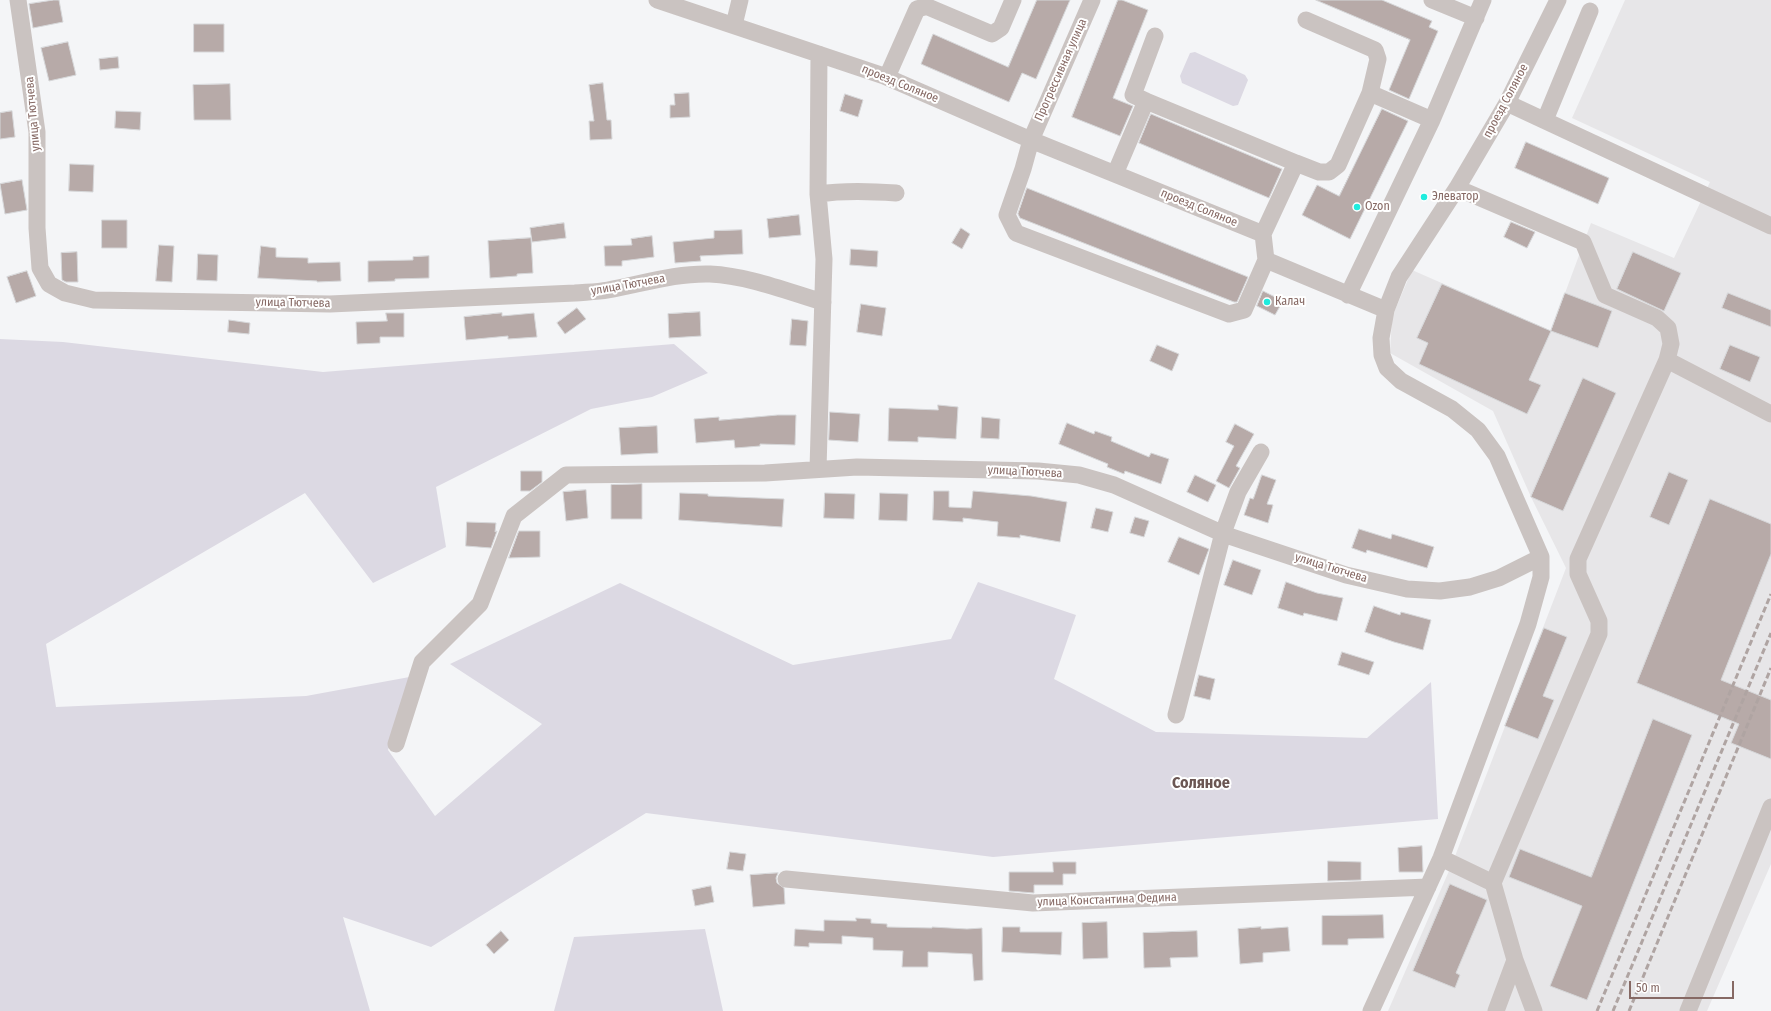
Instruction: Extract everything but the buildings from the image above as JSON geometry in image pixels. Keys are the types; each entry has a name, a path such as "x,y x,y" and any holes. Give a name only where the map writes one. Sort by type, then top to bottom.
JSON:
{"street":[{"name":"улица Тютчева","path":"18,0 37,132 37,228 40,268 49,284 65,293 94,300 330,304 575,293 607,290 658,279 711,274 748,280 823,302"},
{"name":"проезд Соляное","path":"657,0 887,77 1031,140 1263,234"},
{"path":"734,25 740,0"},
{"path":"887,77 917,9 928,7 992,34 1001,28 1013,0"},
{"name":"Прогрессивная улица","path":"1092,0 1031,140 1023,169 1007,215 1016,233 1229,314 1244,310 1266,260"},
{"path":"1432,0 1476,18"},
{"path":"1348,295 1432,120 1483,0"},
{"name":"проезд Соляное","path":"1386,310 1399,277 1457,188 1507,103 1558,0"},
{"path":"1544,120 1590,11"},
{"path":"1155,36 1133,95 1296,163 1320,172 1329,172 1338,165 1370,93 1378,59 1375,50 1306,20"},
{"path":"818,469 824,259 818,194 819,54"},
{"path":"1370,93 1432,120"},
{"path":"1115,174 1146,101"},
{"path":"1507,103 1771,226"},
{"path":"1296,163 1263,234 1266,260 1386,310 1381,338 1382,355 1387,368 1400,381 1452,409 1478,430 1497,456 1540,557 1541,577 1528,624 1441,858 1371,1011"},
{"path":"1457,188 1583,242 1605,295 1657,318 1668,328 1671,344 1667,360 1578,559 1578,574 1599,621 1599,634 1493,882 1515,960 1534,1011"},
{"path":"818,194 864,190 896,193"},
{"path":"1667,360 1768,409"},
{"path":"1176,714 1223,533 1238,492 1261,452"},
{"name":"улица Тютчева","path":"396,744 422,662 480,604 514,516 566,475 765,473 857,467 1038,471 1079,475 1114,485 1223,533 1346,575 1407,589 1440,591 1470,586 1499,578 1540,557"},
{"path":"1688,1011 1771,806"},
{"path":"1441,858 1493,882"},
{"name":"улица Константина Федина","path":"786,879 1033,903 1428,887"},
{"path":"1496,1011 1515,960"}],"shaded area":[{"path":"1625,0 1771,0 1771,864 1707,1011 1388,1011 1452,864 1566,568 1531,497 1493,411 1390,353 1392,317 1412,270 1551,331 1591,223 1674,258 1710,182 1572,118"},
{"path":"1195,52 1245,75 1248,80 1238,105 1233,106 1182,83 1180,76 1190,53"},
{"path":"0,339 63,342 323,372 674,344 708,373 652,397 591,409 436,487 446,547 373,583 305,493 46,644 56,707 306,696 415,676 388,750 435,816 542,724 450,664 620,583 793,665 951,639 978,582 1076,615 1054,679 1156,732 1367,738 1431,682 1438,819 993,857 646,813 431,947 343,917 370,1011 0,1011"},
{"path":"705,929 723,1011 554,1011 574,937"}],"railway":[{"path":"1597,1011 1771,594"},
{"path":"1613,1011 1771,633"},
{"path":"1629,1011 1771,668"}],"place":[{"name":"Элеватор","path":"1424,197"},
{"name":"Ozon","path":"1357,207"},
{"name":"Калач","path":"1267,302"}],"district":[{"name":"Соляное","path":"1201,784"}]}
